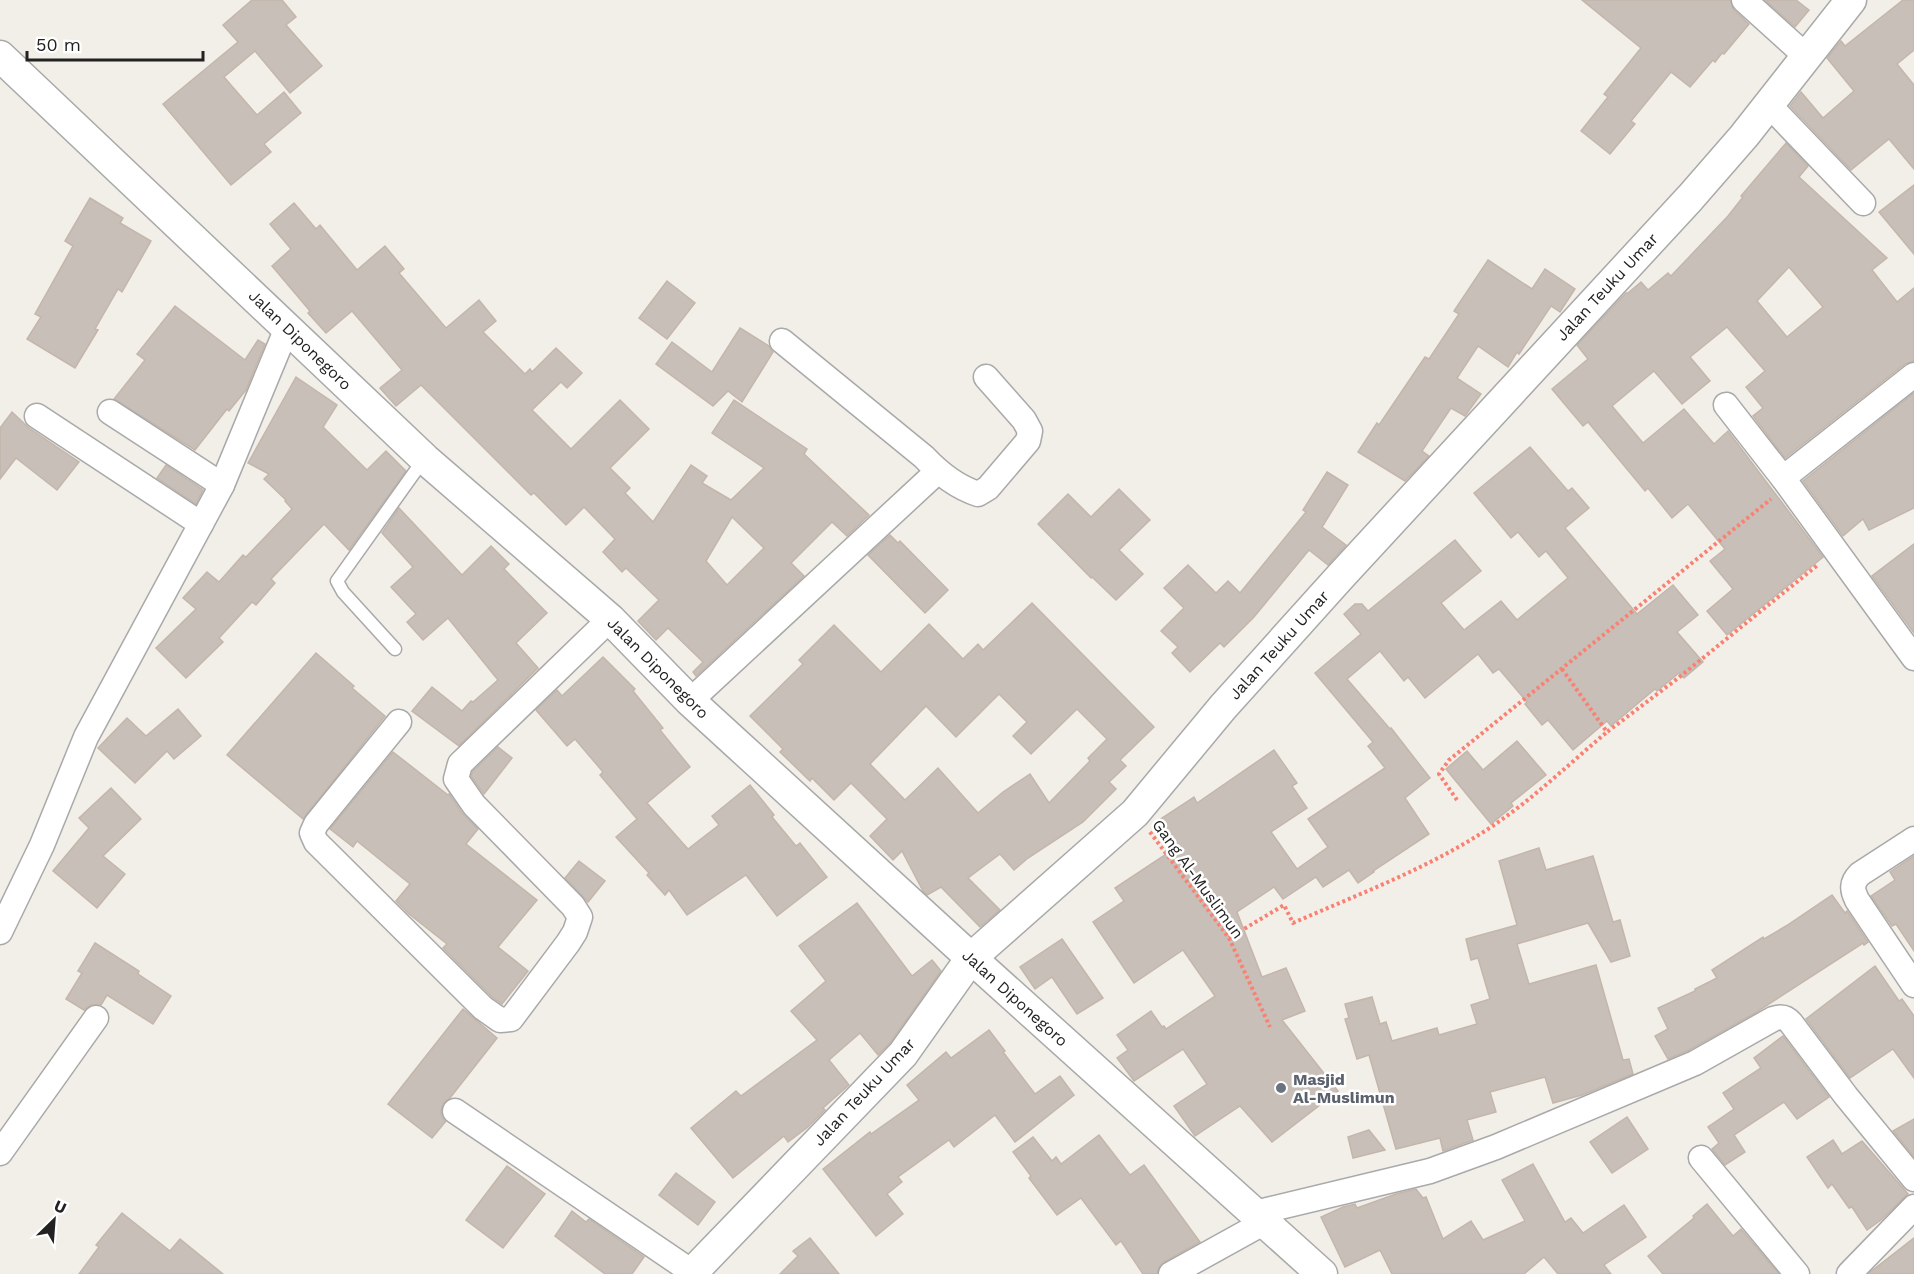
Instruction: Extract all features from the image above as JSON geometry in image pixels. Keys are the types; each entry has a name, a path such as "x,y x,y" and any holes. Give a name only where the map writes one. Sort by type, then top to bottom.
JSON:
{"street":[{"path":"1744,0 1806,56"},
{"name":"Jalan Teuku Umar","path":"691,1273 903,1054 971,958 1135,813 1223,707 1340,577 1690,198 1744,136 1851,0"},
{"name":"Jalan Diponegoro","path":"0,56 425,459 610,619 690,701 1322,1274"},
{"path":"1768,104 1863,203"},
{"path":"0,932 42,845 86,737 222,485 287,328"},
{"path":"782,341 938,471 966,490 978,494 987,488 1028,441 1030,431 1024,420 986,377"},
{"path":"1786,482 1914,375"},
{"path":"1726,405 1786,482 1914,658"},
{"path":"110,412 222,485"},
{"path":"37,416 201,524"},
{"path":"690,701 938,471"},
{"path":"399,722 316,824 312,833 316,842 483,1008 500,1020 511,1019 575,933 580,917 573,906 474,805 456,779 460,764 610,619"},
{"path":"1914,839 1860,874 1852,887 1857,900 1914,985"},
{"path":"0,1153 96,1018"},
{"path":"1171,1274 1260,1218 1430,1171 1496,1147 1686,1067 1773,1018 1788,1019 1846,1096 1914,1179"},
{"path":"455,1111 691,1273"},
{"path":"1701,1158 1797,1274"},
{"path":"1849,1274 1914,1207"}],"lane":[{"path":"395,649 343,592 337,581 425,459"}],"path":[{"path":"1457,800 1439,774 1443,766 1786,482"},
{"path":"1229,938 1284,905 1293,923 1437,859 1494,825 1607,732 1677,679 1836,551"},
{"path":"1562,669 1607,732"},
{"name":"Gang Al-Muslimun","path":"1135,813 1229,938 1270,1027"}],"building":[{"path":"252,0 282,0 296,17 286,25 322,66 290,93 255,51 224,77 257,115 284,92 301,113 264,144 271,152 231,185 163,104 238,42 223,25"},
{"path":"1582,0 1730,0 1734,10 1749,24 1724,54 1722,53 1715,62 1713,60 1690,87 1671,72 1631,121 1635,124 1610,154 1581,131 1608,97 1604,94 1641,48"},
{"path":"1765,0 1796,0 1809,10 1795,27"},
{"path":"1903,0 1914,0 1914,50 1897,64 1914,85 1914,169 1889,139 1851,170 1790,106 1801,92 1823,118 1854,91 1827,58 1841,41 1845,46"},
{"path":"1786,143 1808,166 1799,177 1887,258 1872,270 1897,302 1914,288 1914,361 1905,364 1785,458 1753,416 1763,408 1746,387 1765,371 1727,327 1690,357 1710,381 1682,404 1654,371 1612,406 1643,443 1684,409 1714,444 1728,431 1823,557 1727,635 1707,611 1733,589 1710,561 1725,549 1688,504 1672,518 1648,488 1645,491 1588,422 1583,426 1552,389 1588,359 1577,345 1626,293 1641,282 1648,290 1668,273 1671,276 1728,216 1743,197 1741,196","holes":["1789,267 1823,307 1787,337 1757,301"]},
{"path":"1914,185 1914,254 1879,212"},
{"path":"90,198 123,218 120,223 151,241 122,292 118,289 95,329 98,330 75,368 27,339 41,317 35,314 73,246 65,241"},
{"path":"294,203 316,229 320,225 357,270 385,246 404,269 399,273 446,328 479,300 496,321 483,332 525,374 530,369 532,372 556,348 582,373 567,388 561,382 532,410 571,449 620,400 649,429 610,468 630,488 625,493 653,522 691,465 707,476 702,483 731,500 764,468 712,433 734,400 807,449 804,454 869,515 847,536 832,522 791,563 804,576 696,676 693,672 703,662 668,628 656,640 638,621 659,600 626,568 622,572 603,552 615,539 584,507 566,525 534,493 531,495 421,385 396,406 380,388 402,370 352,311 326,333 272,266 291,249 270,224","holes":["732,517 764,548 727,585 706,561"]},
{"path":"1488,260 1532,289 1545,269 1575,289 1560,312 1551,306 1508,367 1478,346 1457,378 1481,394 1465,416 1451,408 1422,451 1429,456 1405,481 1358,452 1425,357 1429,359 1459,314 1454,311"},
{"path":"667,281 695,303 667,339 639,318"},
{"path":"175,306 245,360 258,340 265,344 246,390 229,411 227,409 195,450 114,399 145,360 137,354"},
{"path":"740,328 769,346 773,352 742,402 728,391 713,406 656,364 672,342 712,372"},
{"path":"296,377 337,405 323,427 367,470 386,451 406,471 349,550 324,524 271,579 275,583 256,605 252,602 219,638 223,642 186,678 156,648 196,609 183,598 207,572 219,582 243,555 246,557 292,509 264,479 269,474 248,463"},
{"path":"1914,393 1914,508 1869,530 1863,519 1843,536 1803,481"},
{"path":"12,412 29,428 79,462 57,490 16,458 0,479 0,428"},
{"path":"1530,447 1568,491 1572,488 1589,508 1565,528 1637,614 1673,585 1698,615 1677,632 1703,662 1684,678 1679,673 1657,691 1655,689 1611,726 1607,721 1573,750 1548,720 1542,725 1525,704 1527,702 1499,669 1493,673 1478,654 1425,698 1408,677 1404,681 1380,651 1347,679 1391,728 1430,778 1405,798 1429,834 1358,883 1349,870 1323,887 1316,877 1283,899 1274,887 1237,912 1262,977 1286,968 1305,1011 1282,1020 1338,1091 1272,1142 1240,1106 1195,1136 1174,1106 1207,1084 1183,1049 1134,1081 1117,1058 1128,1050 1117,1035 1151,1011 1166,1029 1215,996 1183,950 1134,983 1093,922 1124,901 1115,888 1171,851 1153,824 1194,797 1197,803 1274,750 1297,783 1292,786 1307,808 1271,832 1297,869 1328,847 1308,819 1385,768 1368,746 1373,742 1315,673 1361,634 1344,614 1355,604 1362,604 1368,611 1455,540 1481,571 1441,603 1464,630 1501,601 1517,620 1568,578 1546,551 1539,557 1518,532 1511,538 1474,493"},
{"path":"166,465 203,490 196,504 157,478"},
{"path":"1327,472 1348,485 1322,527 1346,545 1328,565 1309,550 1254,617 1224,647 1220,643 1190,672 1172,653 1178,647 1161,631 1184,608 1164,588 1188,565 1216,593 1228,581 1240,593 1306,512 1303,510"},
{"path":"1119,489 1150,520 1119,550 1143,574 1116,600 1038,524 1068,494 1091,517"},
{"path":"399,508 462,575 491,546 509,564 504,569 547,613 516,643 538,668 459,746 412,711 432,687 462,711 498,680 448,618 423,640 407,622 416,614 391,587 413,567 382,533"},
{"path":"890,535 898,543 900,541 948,590 925,613 868,555"},
{"path":"1914,544 1914,633 1872,576"},
{"path":"1032,603 1154,727 1120,760 1126,766 1109,782 1116,789 1083,822 1028,858 1014,870 1000,854 968,878 1000,910 980,927 941,887 927,895 902,851 893,860 870,836 887,819 851,783 834,800 812,778 810,781 780,752 783,749 750,716 803,664 799,660 834,625 881,672 929,624 963,659 978,644 983,650","holes":["999,694 1027,722 1013,736 1031,754 1077,709 1107,739 1088,758 1090,761 1049,803 1030,774 1003,792 978,813 938,768 905,800 870,764 926,706 956,737"]},
{"path":"316,653 385,716 303,819 227,755"},
{"path":"603,657 635,689 633,691 663,728 660,730 690,767 647,803 688,849 719,825 712,816 750,785 796,846 800,843 827,877 777,916 746,875 687,915 669,890 665,895 647,875 649,873 616,837 637,819 600,775 603,772 575,739 567,746 536,710 557,690 562,696"},
{"path":"178,709 201,736 174,759 167,751 135,783 98,748 127,718 146,736"},
{"path":"1517,741 1546,775 1511,803 1513,806 1491,824 1446,769 1467,751 1483,770"},
{"path":"498,747 512,758 484,794 471,776 473,771"},
{"path":"393,752 449,794 462,813 478,829 466,844 537,900 498,947 528,971 502,1004 492,997 443,948 447,944 396,901 410,884 357,841 353,847 330,829"},
{"path":"111,788 141,819 103,856 125,874 97,908 53,871 89,828 79,818"},
{"path":"1539,848 1546,870 1593,856 1613,922 1620,920 1630,956 1611,962 1588,923 1517,944 1529,984 1596,965 1623,1060 1629,1059 1633,1074 1582,1095 1553,1103 1545,1077 1490,1092 1496,1112 1467,1120 1473,1140 1443,1151 1440,1138 1396,1149 1369,1055 1357,1059 1345,1019 1349,1018 1345,1004 1372,997 1380,1024 1386,1022 1392,1041 1437,1028 1439,1035 1477,1024 1471,1005 1490,999 1478,958 1471,960 1466,939 1517,925 1499,861"},
{"path":"1914,856 1914,951 1896,924 1892,926 1871,896 1895,880 1890,872"},
{"path":"579,861 605,881 588,902 565,878"},
{"path":"1832,895 1845,913 1847,911 1868,942 1864,945 1863,943 1755,1013 1689,1050 1668,1059 1655,1036 1668,1029 1658,1008 1717,978 1712,970 1763,937 1764,939 1786,926"},
{"path":"857,903 912,976 932,960 941,971 890,1043 878,1055 860,1033 829,1060 849,1085 823,1108 825,1110 808,1127 788,1142 784,1136 733,1178 691,1128 736,1091 741,1096 817,1040 791,1011 826,981 799,946"},
{"path":"1062,939 1103,998 1077,1014 1052,977 1035,989 1020,967"},
{"path":"95,943 139,971 138,974 171,996 153,1024 107,995 101,1005 91,1005 84,1010 66,999 82,973 78,971"},
{"path":"1875,966 1899,1001 1902,999 1914,1016 1914,1078 1893,1049 1850,1078 1806,1019"},
{"path":"463,1009 497,1038 443,1104 442,1117 446,1121 432,1138 388,1104"},
{"path":"989,1030 1035,1094 1060,1076 1074,1095 1015,1142 995,1115 954,1147 949,1140 898,1177 902,1182 887,1194 903,1214 876,1236 823,1169 870,1132 871,1134 919,1100 907,1085 946,1052 951,1058"},
{"path":"1783,1036 1829,1097 1797,1119 1784,1102 1734,1135 1745,1152 1725,1165 1712,1149 1719,1143 1708,1127 1734,1109 1723,1093 1761,1068 1754,1058"},
{"path":"1627,1117 1648,1149 1612,1173 1590,1142"},
{"path":"1914,1119 1914,1157 1893,1131"},
{"path":"1369,1130 1385,1150 1353,1158 1348,1137"},
{"path":"1099,1135 1130,1175 1144,1165 1200,1242 1164,1262 1157,1274 1143,1274 1121,1241 1116,1245 1081,1198 1057,1215 1013,1152 1033,1137 1052,1161 1056,1157 1061,1164"},
{"path":"1833,1140 1842,1154 1862,1141 1908,1194 1867,1230 1852,1207 1849,1208 1832,1184 1828,1188 1807,1157"},
{"path":"1533,1164 1565,1222 1571,1218 1583,1233 1624,1205 1646,1237 1604,1265 1611,1274 1558,1274 1544,1257 1524,1274 1392,1274 1380,1250 1345,1267 1321,1217 1343,1207 1355,1204 1357,1208 1416,1189 1423,1198 1426,1197 1443,1239 1471,1221 1483,1240 1525,1221 1502,1180"},
{"path":"507,1166 545,1194 503,1248 466,1220"},
{"path":"676,1173 715,1202 698,1225 659,1195"},
{"path":"1707,1204 1733,1236 1741,1229 1779,1274 1663,1274 1648,1256 1694,1218 1693,1216"},
{"path":"572,1211 586,1222 589,1219 644,1257 632,1274 605,1274 555,1236"},
{"path":"122,1213 170,1251 180,1239 223,1274 79,1274 99,1247 96,1245"},
{"path":"810,1238 839,1274 780,1274 798,1256 793,1251"},
{"path":"1914,1238 1914,1274 1869,1274 1869,1273"}],"place":[{"name":"Masjid Al-Muslimun","path":"1281,1088"}]}
